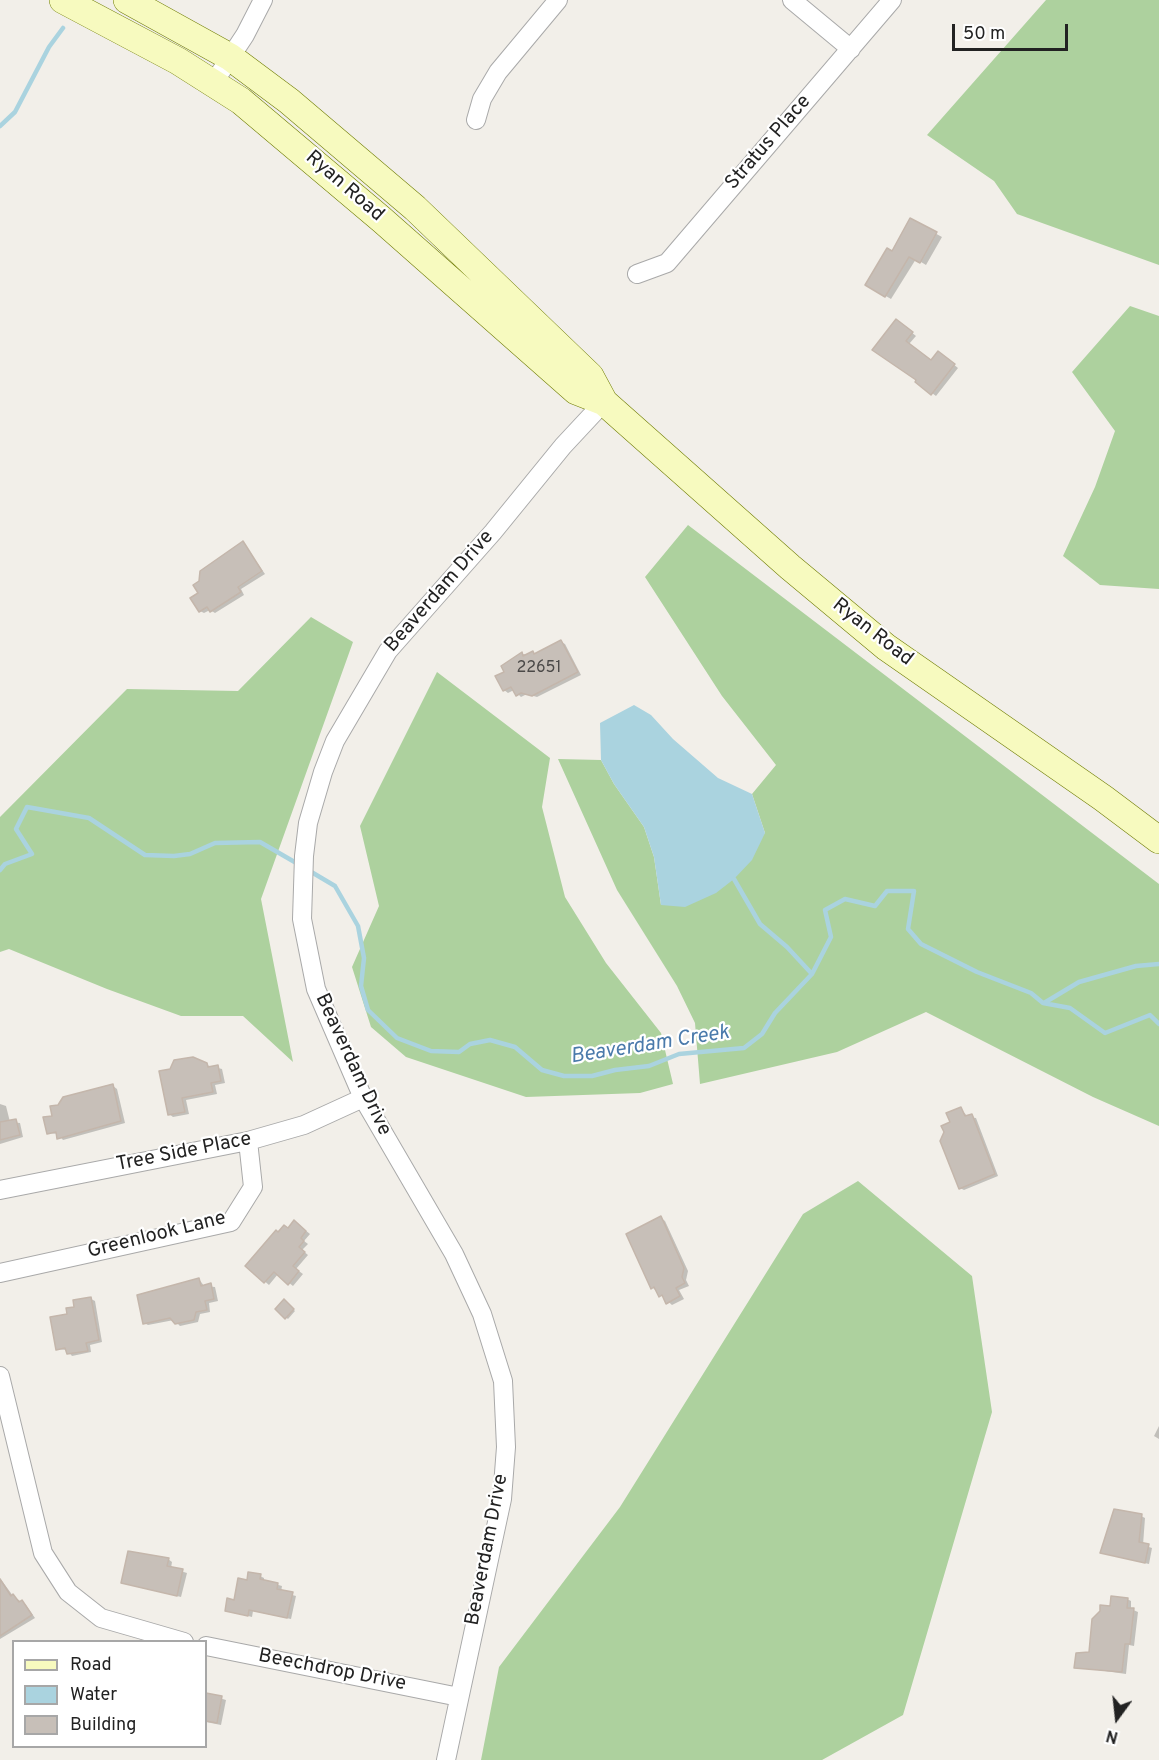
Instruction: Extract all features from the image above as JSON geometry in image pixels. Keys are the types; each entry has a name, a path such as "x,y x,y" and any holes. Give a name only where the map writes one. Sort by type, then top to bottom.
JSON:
{"main road":[{"name":"Ryan Road","path":"63,0 214,82 264,118 576,391 604,402"},
{"name":"Ryan Road","path":"127,0 230,57 289,101 415,208 590,376 604,402 790,567 886,647 1159,840"}],"street":[{"path":"214,82 263,0"},
{"path":"476,120 482,99 498,72 558,0"},
{"path":"792,0 851,49"},
{"name":"Stratus Place","path":"637,274 667,263 892,0"},
{"name":"Beaverdam Drive","path":"446,1760 502,1499 506,1447 503,1381 482,1314 454,1254 363,1098 316,989 302,919 301,878 308,823 323,772 335,741 388,651 492,532 563,446 604,402"},
{"name":"Tree Side Place","path":"0,1191 248,1141 304,1125 363,1098"},
{"name":"Greenlook Lane","path":"0,1273 231,1222 253,1186 248,1141"},
{"path":"0,1376 43,1552 68,1592 101,1617 160,1637 178,1640"},
{"name":"Beechdrop Drive","path":"207,1646 459,1697"}],"green space":[{"path":"1046,0 1159,0 1159,265 1017,214 994,181 927,135"},
{"path":"1130,306 1159,316 1159,589 1100,585 1063,556 1095,487 1115,431 1072,372"},
{"path":"688,525 1159,884 1159,1126 1093,1097 926,1012 837,1052 700,1084 695,1023 677,986 617,890 558,759 601,760 614,784 644,827 654,857 661,905 765,833 752,794 776,765 722,696 645,577"},
{"path":"311,617 353,642 261,899 293,1062 243,1016 181,1016 9,949 0,952 0,817 127,689 238,691"},
{"path":"437,672 550,758 542,807 565,897 606,963 661,1033 673,1084 640,1093 526,1097 406,1057 371,1027 352,967 379,906 360,826"},
{"path":"858,1181 972,1276 992,1412 903,1715 822,1760 481,1760 499,1667 620,1507 803,1214"}],"water":[{"path":"634,705 651,715 673,739 718,778 752,794 765,833 752,860 734,879 716,893 685,907 661,905 654,857 644,827 614,784 601,760 600,723"}],"building":[{"path":"910,218 937,232 920,263 909,257 885,297 865,285 887,248 892,251"},
{"path":"896,319 913,332 906,341 931,360 938,351 955,364 931,395 915,382 916,380 872,350"},
{"path":"243,541 262,571 238,587 241,592 210,612 207,607 199,612 190,598 198,593 193,585 199,581 200,571"},
{"path":"561,640 578,672 532,696 521,693 516,696 511,687 503,691 495,676 504,672 501,666 522,652 523,656 533,651 534,654"},
{"path":"193,1057 207,1063 208,1067 218,1065 221,1081 211,1083 213,1092 182,1098 185,1112 168,1115 159,1071 170,1069 174,1060"},
{"path":"113,1084 121,1121 57,1139 56,1132 47,1134 43,1117 52,1116 50,1106 58,1105 63,1097"},
{"path":"961,1107 965,1116 972,1114 995,1174 959,1189 940,1141 944,1132 941,1126 950,1122 946,1113"},
{"path":"16,1119 20,1135 0,1140 0,1122"},
{"path":"661,1216 684,1268 682,1277 685,1283 676,1288 680,1296 666,1304 662,1295 659,1297 654,1287 651,1289 626,1234"},
{"path":"294,1220 306,1231 301,1238 304,1241 299,1247 305,1252 293,1266 299,1271 288,1285 274,1272 264,1283 245,1266 276,1230 278,1232 284,1225 288,1228"},
{"path":"199,1278 201,1286 211,1283 214,1299 205,1301 207,1310 196,1312 194,1320 175,1324 170,1318 143,1324 137,1295"},
{"path":"91,1297 99,1340 86,1343 88,1351 67,1354 65,1348 56,1350 50,1317 67,1314 66,1308 74,1307 73,1300"},
{"path":"284,1299 294,1309 285,1319 275,1309"},
{"path":"1114,1509 1142,1514 1139,1542 1149,1544 1145,1563 1100,1553"},
{"path":"128,1551 169,1558 167,1566 183,1569 177,1596 121,1583"},
{"path":"248,1572 261,1574 260,1579 278,1583 277,1589 293,1592 287,1618 249,1610 248,1616 225,1611 227,1598 234,1600 238,1578 247,1580"},
{"path":"0,1579 11,1596 13,1594 19,1602 22,1600 32,1615 0,1636"},
{"path":"1111,1596 1128,1598 1127,1608 1134,1608 1130,1644 1125,1644 1122,1672 1074,1668 1076,1653 1089,1652 1092,1619 1100,1611 1100,1605 1110,1606"},
{"path":"207,1693 222,1696 217,1723 207,1721"}],"waterway":[{"path":"0,126 15,112 49,47 63,28"},
{"name":"Beaverdam Creek","path":"0,870 5,864 32,854 16,829 27,807 89,818 145,855 174,856 190,854 215,843 260,842 298,864"},
{"name":"Beaverdam Creek","path":"308,870 335,886 358,926 364,958 361,986 368,1010 397,1038 431,1051 459,1052 470,1044 490,1040 515,1047 542,1070 564,1076 592,1076 615,1070 649,1066 679,1054 744,1048 762,1034 775,1013 812,974 831,937 825,910 845,899 875,906 887,891 914,891 908,929 921,944 977,972 1031,993 1043,1003 1070,1008 1105,1033 1150,1015 1159,1024"},
{"path":"734,879 760,924 787,947 812,974"},
{"path":"1044,1003 1079,982 1136,966 1159,964"}]}
